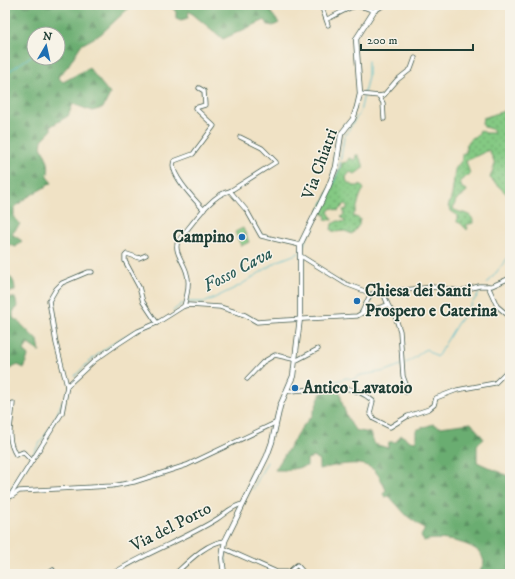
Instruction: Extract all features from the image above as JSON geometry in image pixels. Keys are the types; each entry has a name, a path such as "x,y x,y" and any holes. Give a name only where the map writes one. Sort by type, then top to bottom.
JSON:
{"street":[{"path":"321,5 328,25"},
{"path":"327,19 350,6 358,5 374,11"},
{"name":"Via Chiatri","path":"300,251 328,188 336,167 341,134 353,119 360,94 356,39 374,11 383,5"},
{"path":"360,94 379,96 388,92 396,80 411,69 415,58"},
{"path":"199,88 204,91 205,105 195,108 214,126 193,154 174,161 172,167 176,176 204,210"},
{"path":"379,96 383,103 384,119"},
{"path":"185,303 188,276 178,254 177,243 213,199 224,192 230,191 276,162 262,148 240,137"},
{"path":"230,191 247,211 261,236 300,251 346,284 367,292 370,295"},
{"path":"224,574 223,548 225,540 267,456 272,442 280,406 288,391 293,376 300,318 300,251"},
{"path":"146,255 139,258 127,254 125,256 125,261 139,287 143,302 156,322"},
{"path":"11,497 30,459 62,413 67,385 56,343 49,301 56,289 62,283 88,272 92,272"},
{"path":"370,295 383,292 433,287 461,291 486,286 510,278"},
{"path":"486,286 497,306 510,317"},
{"path":"383,292 388,305 395,316 400,331 403,376 407,383 406,392"},
{"path":"362,312 370,295"},
{"path":"67,385 96,360 118,344 185,303 220,307 246,315 257,322 300,318 322,319 357,316 362,312 388,305"},
{"path":"247,379 263,362 275,355 295,361 318,349"},
{"path":"288,391 343,386 373,401 370,413 374,419 390,427 408,416 429,409 434,405 436,398 445,394 457,390 495,383 510,368"},
{"path":"13,403 8,433 13,450 16,455 23,452 30,459"},
{"path":"5,504 18,492 112,486 134,482 187,465 276,423"},
{"name":"Via del Porto","path":"112,574 144,555 167,546 243,504"},
{"path":"175,574 204,548 225,540"},
{"path":"223,548 277,572 288,572 297,565 306,574"},
{"path":"47,574 53,570"}],"green space":[{"path":"5,5 132,5 101,34 81,45 68,66 58,77 63,82 89,68 110,94 103,108 92,111 73,104 68,116 51,126 51,131 42,140 41,147 48,162 49,169 47,177 52,183 26,198 14,208 14,217 20,224 12,234 22,241 16,247 5,243"},
{"path":"169,5 265,5 279,23 273,26 268,25 265,20 223,39 189,11 188,18 181,20 176,18 176,12"},
{"path":"510,109 510,197 490,178 495,164 489,150 466,161 470,174 460,181 462,188 467,190 466,193 456,200 453,209 469,215 473,219 473,223 466,225 468,227 467,230 457,222 457,215 451,211 450,207 448,207 452,195 455,169 462,160 462,154 466,152 466,146 471,138 478,135 480,130 486,133 493,133 494,130 484,127 482,123 483,118"},
{"path":"356,155 358,155 363,164 363,168 355,174 350,172 346,177 347,182 354,186 359,186 360,184 364,189 353,216 360,219 359,225 352,234 345,231 334,232 331,230 332,224 338,221 346,222 341,217 345,214 343,210 347,209 347,206 345,204 338,211 331,208 328,212 333,220 325,219 326,216 319,211 341,168 342,163 347,162 349,158 355,160"},
{"name":"Campino","path":"243,228 249,242 241,246 235,232"},
{"path":"5,274 12,279 15,285 15,291 7,293 9,298 15,298 18,307 13,312 13,318 38,340 40,352 28,344 24,350 28,356 24,368 18,365 5,371"},
{"path":"332,390 340,391 345,411 355,430 370,433 374,444 388,448 389,442 396,442 401,435 410,441 416,442 416,430 433,424 440,427 471,423 484,439 477,445 477,462 510,477 510,574 479,574 484,562 483,558 476,549 462,543 437,539 424,541 421,536 425,529 407,516 389,496 385,497 383,494 386,490 381,480 375,471 370,467 348,464 319,469 319,460 314,457 307,459 307,466 287,470 275,470 302,427 312,416 321,393"}],"waterway":[{"path":"5,74 26,60"},
{"name":"Fosso Cava","path":"322,204 331,190 339,169 344,137 360,112 368,76 368,61"},
{"name":"Fosso Cava","path":"301,251 314,222"},
{"name":"Fosso Cava","path":"187,302 206,302 239,286 278,261 299,253"},
{"path":"487,284 510,255"},
{"path":"322,386 346,378 354,379 361,375 386,371 410,361 426,349 437,357 457,324 483,288"},
{"name":"Fosso Cava","path":"173,311 183,303"},
{"name":"Fosso Cava","path":"75,376 93,358 112,344 132,332 155,322"},
{"name":"Fosso Cava","path":"30,458 54,422 62,402"},
{"name":"Fosso Cava","path":"5,499 29,461"},
{"path":"253,489 267,462"},
{"path":"225,552 227,574"}],"place":[{"name":"Campino","path":"242,237"},
{"name":"Chiesa dei Santi Prospero e Caterina","path":"357,301"},
{"name":"Antico Lavatoio","path":"295,388"}]}
